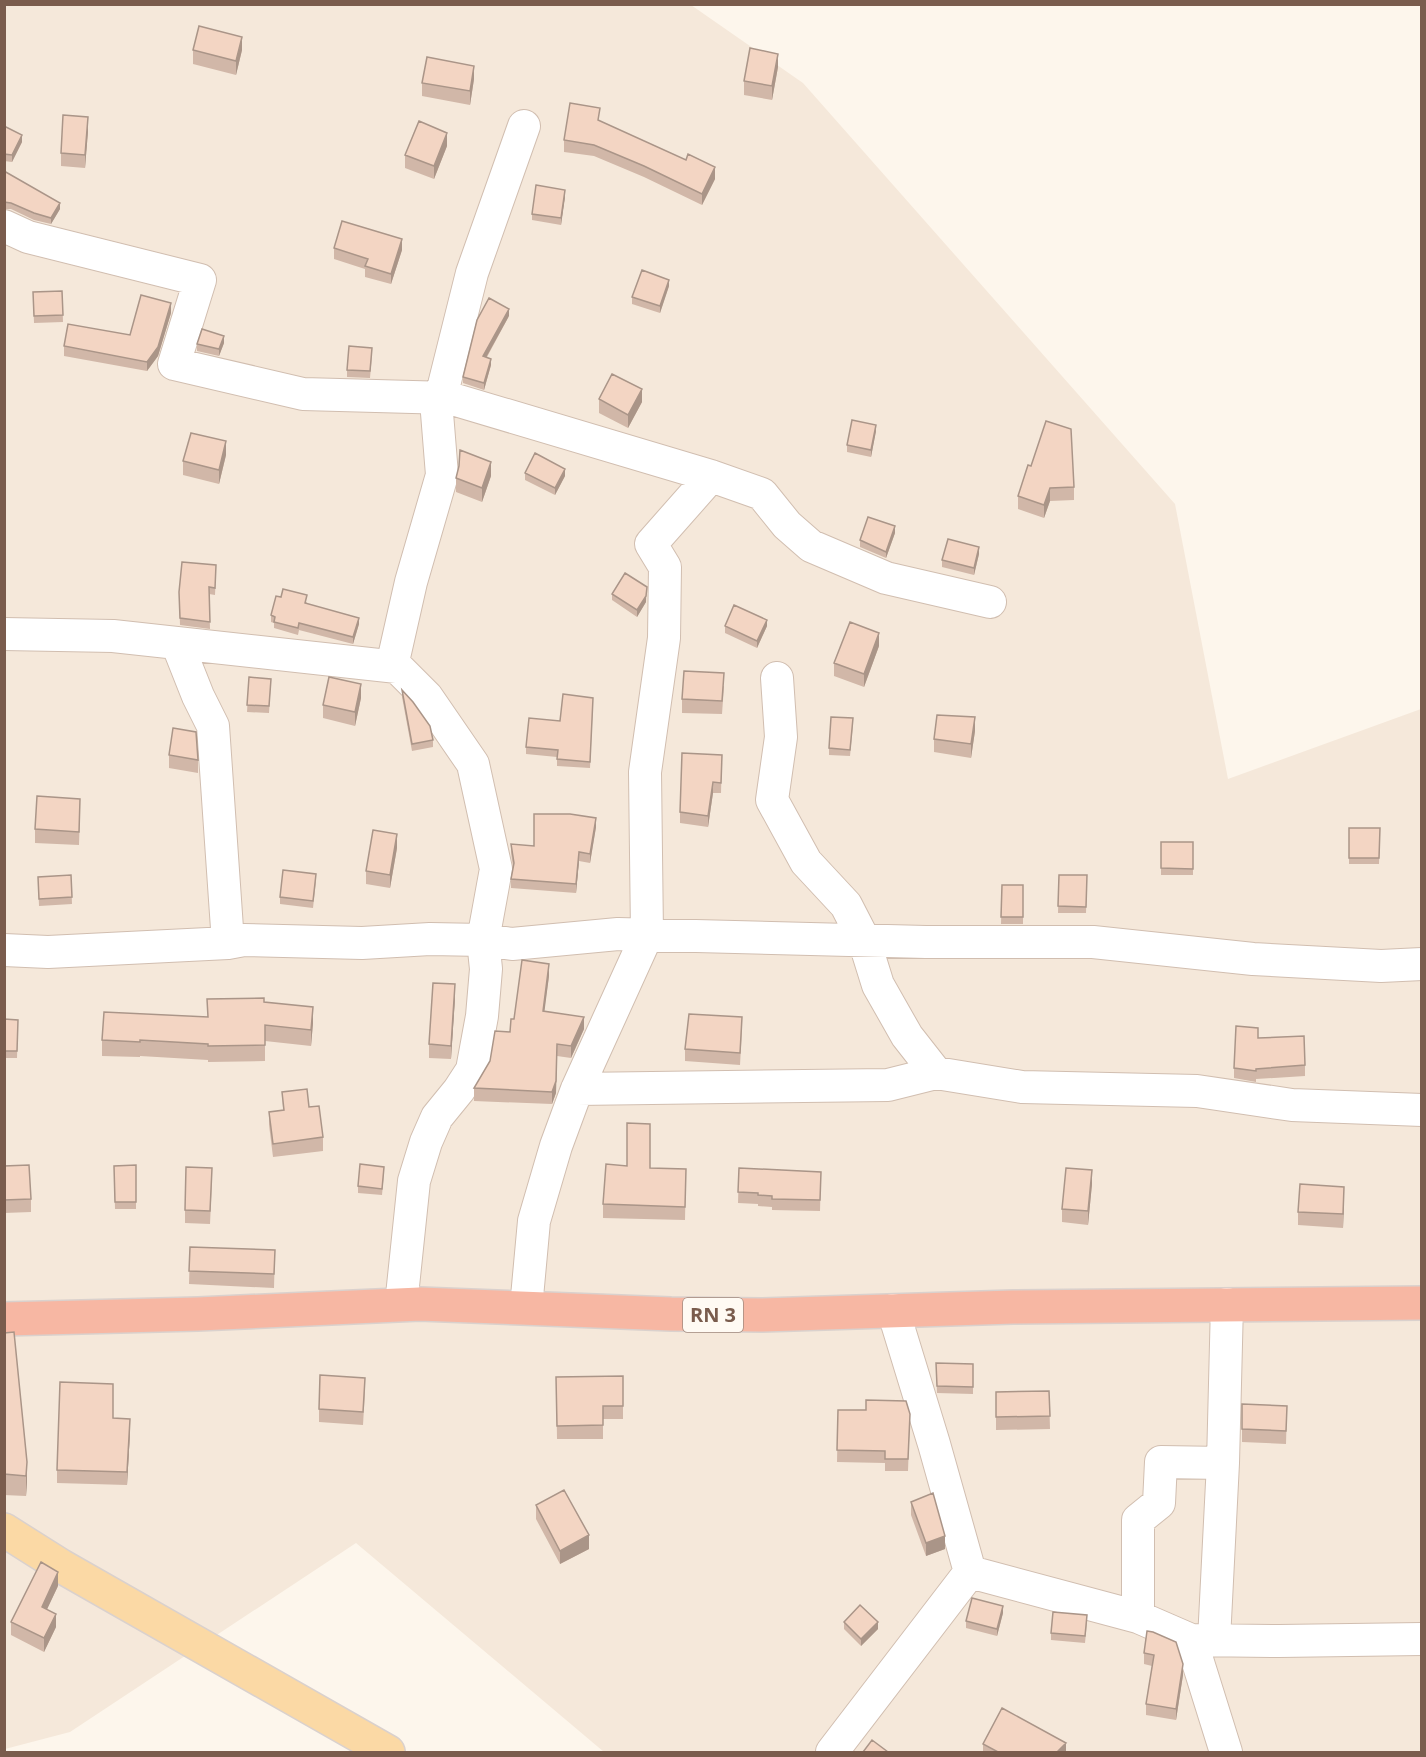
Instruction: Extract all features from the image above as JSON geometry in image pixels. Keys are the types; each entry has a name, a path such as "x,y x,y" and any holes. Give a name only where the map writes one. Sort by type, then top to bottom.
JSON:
{"highway":[{"name":"RN 3","path":"4,1319 198,1314 420,1304 671,1314 762,1315 894,1310 1422,1303"}],"main road":[{"path":"4,1530 61,1566 388,1752"}],"street":[{"path":"392,666 411,582 442,475 437,412 472,273 524,126"},
{"path":"4,226 28,237 200,280 174,364 303,394 448,398 711,476 762,494 787,525 811,546 886,578 990,602"},
{"path":"526,1308 534,1221 556,1146 577,1089 647,935 645,772 664,638 665,567 651,544 711,476"},
{"path":"4,634 113,636 397,666 427,697 473,764 496,869 483,940 486,969 482,1016 472,1070 437,1118 426,1142 414,1181 400,1305"},
{"path":"177,643 198,696 213,726 228,943"},
{"path":"777,678 781,737 772,800 806,862 846,905 864,940 879,985 907,1036 936,1073"},
{"path":"4,950 48,952 228,943 244,940 362,943 430,939 483,940 512,944 618,934 926,942 1094,942 1253,959 1381,966 1422,964"},
{"path":"577,1089 888,1085 936,1073 1022,1087 1197,1091 1292,1105 1422,1110"},
{"path":"1226,1752 1202,1640 1223,1463 1227,1304"},
{"path":"894,1310 970,1572"},
{"path":"1138,1617 1138,1520 1159,1503 1161,1462 1223,1463"},
{"path":"970,1572 1138,1617 1202,1640 1422,1639"},
{"path":"832,1752 970,1572"}],"shaded area":[{"path":"5,5 691,5 803,83 1175,504 1228,779 1421,709 1421,1752 604,1752 356,1543 70,1732 5,1749"}],"building":[{"path":"199,26 242,37 236,61 193,50"},
{"path":"750,48 778,54 772,86 744,81"},
{"path":"427,57 474,66 470,91 422,83"},
{"path":"570,103 600,108 598,120 686,160 688,154 715,167 702,194 594,145 564,140"},
{"path":"63,115 88,117 85,155 61,153"},
{"path":"419,121 447,133 434,166 405,155"},
{"path":"4,126 22,135 12,155 4,154"},
{"path":"4,171 60,203 51,218 4,202"},
{"path":"536,185 565,190 561,218 532,214"},
{"path":"342,221 402,239 391,274 365,266 368,259 334,248"},
{"path":"642,270 669,280 660,306 632,297"},
{"path":"62,291 63,315 34,316 33,292"},
{"path":"141,295 171,303 158,347 147,362 64,346 68,324 130,335"},
{"path":"489,298 509,309 483,356 491,359 484,383 463,377 477,320"},
{"path":"202,329 224,336 219,349 197,344"},
{"path":"349,346 372,348 370,371 347,370"},
{"path":"612,374 642,389 628,415 599,399"},
{"path":"852,420 876,425 871,450 847,445"},
{"path":"1046,421 1071,429 1074,487 1050,488 1044,505 1018,496"},
{"path":"191,433 226,441 219,470 183,461"},
{"path":"460,450 491,462 482,488 456,478"},
{"path":"535,453 565,469 555,488 525,473"},
{"path":"868,517 895,526 886,552 860,540"},
{"path":"948,539 979,547 974,568 942,560"},
{"path":"182,562 216,565 215,588 209,587 210,622 180,618 179,592"},
{"path":"625,573 647,587 646,596 637,610 612,594"},
{"path":"283,589 307,595 305,603 359,618 353,637 299,623 298,628 274,622 275,617 271,615 276,596 281,597"},
{"path":"734,605 767,620 757,641 725,626"},
{"path":"850,622 879,633 864,674 834,663"},
{"path":"684,671 724,673 722,701 682,699"},
{"path":"249,677 271,679 269,706 247,705"},
{"path":"329,677 361,684 355,712 323,705"},
{"path":"402,690 430,726 433,740 412,744"},
{"path":"563,694 593,698 590,762 557,759 558,750 526,747 529,718 560,721"},
{"path":"937,715 975,717 971,744 934,739"},
{"path":"831,717 853,718 850,750 829,748"},
{"path":"173,728 196,732 198,760 169,755"},
{"path":"682,753 722,755 721,783 713,782 708,816 680,812"},
{"path":"37,796 80,799 79,832 35,829"},
{"path":"534,814 570,814 596,818 590,854 579,852 576,884 511,879 514,863 511,844 534,846"},
{"path":"1349,828 1380,828 1379,858 1349,858"},
{"path":"373,830 397,834 390,875 366,871"},
{"path":"1161,842 1193,842 1193,869 1161,868"},
{"path":"283,870 316,874 313,901 280,897"},
{"path":"71,875 72,897 39,899 38,877"},
{"path":"1059,875 1087,875 1086,907 1058,906"},
{"path":"1002,885 1023,885 1023,917 1001,917"},
{"path":"522,960 549,964 543,1011 584,1017 571,1046 557,1044 556,1081 552,1092 474,1088 490,1061 495,1031 510,1032 511,1019 514,1019"},
{"path":"433,983 455,984 451,1046 429,1044"},
{"path":"264,998 264,1002 313,1007 311,1030 265,1025 265,1045 208,1046 208,1044 140,1040 140,1042 102,1040 104,1012 208,1017 207,999"},
{"path":"689,1014 742,1017 740,1053 685,1049"},
{"path":"4,1019 18,1020 17,1051 4,1051"},
{"path":"1236,1026 1258,1028 1258,1038 1304,1036 1305,1065 1256,1069 1256,1071 1234,1068"},
{"path":"307,1089 309,1107 319,1106 323,1137 273,1144 269,1112 284,1110 282,1092"},
{"path":"627,1123 650,1124 650,1168 686,1169 685,1207 603,1204 606,1164 627,1166"},
{"path":"360,1164 384,1167 382,1189 358,1186"},
{"path":"29,1165 31,1199 4,1200 4,1166"},
{"path":"136,1165 136,1202 115,1202 114,1166"},
{"path":"186,1167 212,1168 210,1211 185,1210"},
{"path":"739,1168 821,1172 820,1200 772,1199 772,1196 758,1195 758,1193 738,1192"},
{"path":"1066,1168 1092,1170 1088,1211 1062,1209"},
{"path":"1300,1184 1344,1187 1343,1214 1298,1212"},
{"path":"190,1247 275,1250 274,1274 189,1271"},
{"path":"14,1332 27,1462 26,1476 4,1474 4,1333"},
{"path":"936,1363 973,1364 973,1387 937,1386"},
{"path":"320,1375 365,1378 363,1412 319,1409"},
{"path":"623,1376 623,1406 603,1406 603,1425 557,1426 556,1377"},
{"path":"60,1382 113,1384 113,1418 130,1419 127,1472 57,1470"},
{"path":"1049,1391 1050,1416 996,1417 996,1392"},
{"path":"866,1400 906,1401 910,1414 908,1459 885,1459 885,1451 837,1450 838,1410 866,1410"},
{"path":"1242,1404 1287,1406 1286,1431 1242,1429"},
{"path":"564,1490 589,1535 560,1551 536,1505"},
{"path":"933,1493 945,1536 926,1543 911,1502"},
{"path":"41,1562 58,1572 42,1607 56,1614 44,1638 11,1622"},
{"path":"972,1598 1003,1606 997,1629 966,1621"},
{"path":"860,1605 878,1622 861,1639 844,1622"},
{"path":"1053,1612 1087,1615 1085,1636 1051,1633"},
{"path":"1147,1631 1176,1642 1183,1664 1176,1709 1146,1704 1154,1655 1144,1653"},
{"path":"1002,1708 1066,1743 1057,1752 998,1752 983,1744"},
{"path":"872,1740 888,1752 863,1752"}]}
